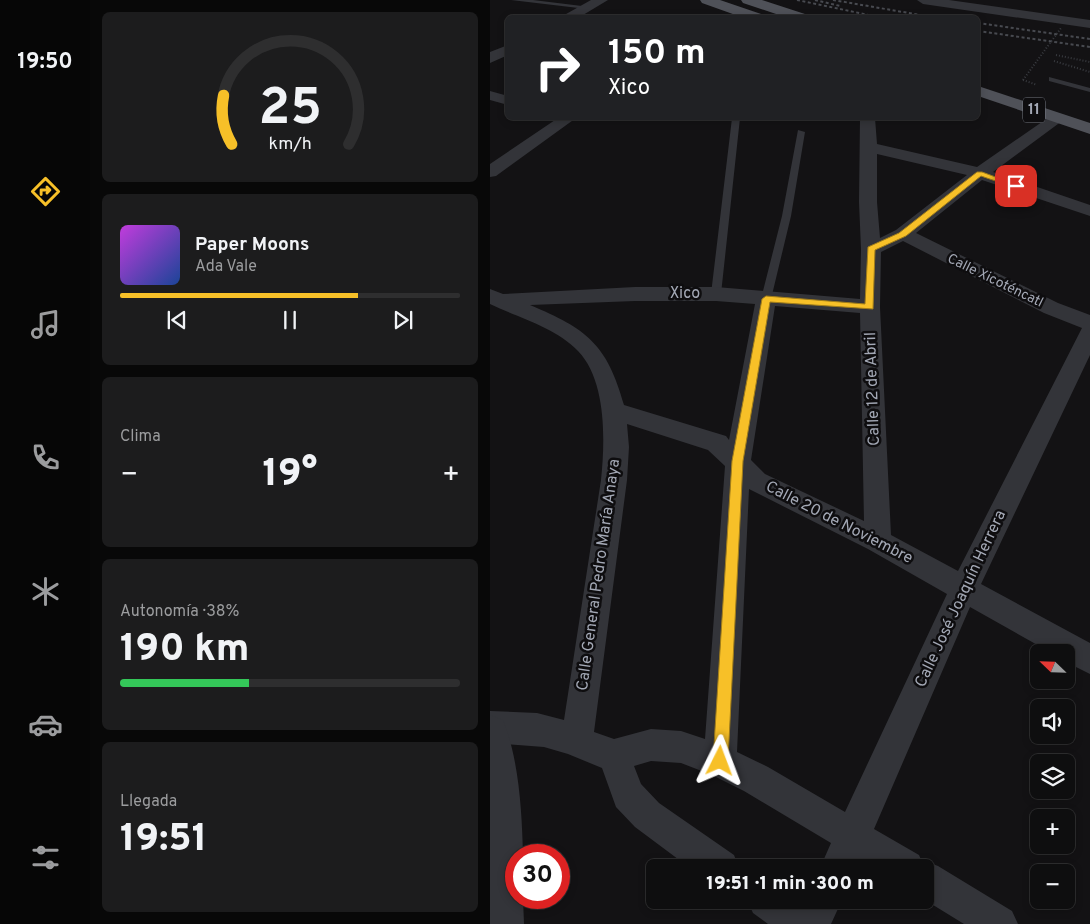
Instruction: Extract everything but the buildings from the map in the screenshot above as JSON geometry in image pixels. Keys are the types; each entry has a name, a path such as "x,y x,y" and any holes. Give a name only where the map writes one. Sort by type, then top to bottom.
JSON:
{"main road":[{"path":"707,0 748,15"},
{"path":"748,0 794,15"},
{"name":"11","path":"980,92 1090,129"}],"street":[{"path":"572,15 601,0"},
{"path":"923,0 1090,24"},
{"path":"490,58 505,50"},
{"path":"490,95 505,100"},
{"path":"871,249 902,234 1057,118"},
{"path":"490,172 561,120"},
{"name":"Calle 12 de Abril","path":"867,120 869,147 868,202 871,249 870,307 878,541"},
{"path":"869,147 980,174 1090,211"},
{"name":"Calle Xicoténcatl","path":"902,234 1050,308 1090,323"},
{"name":"Xico","path":"494,298 716,294 870,307"},
{"path":"494,298 558,327 586,346 598,364 613,410"},
{"path":"720,761 738,461 766,299"},
{"name":"Calle José Joaquín Herrera","path":"842,859 964,589 1090,333"},
{"name":"Calle 20 de Noviembre","path":"613,410 717,443 738,461 756,481 878,541 1090,659"},
{"name":"Calle General Pedro María Anaya","path":"577,740 614,480 617,441 613,410"},
{"path":"490,727 529,728 551,732 577,740 614,756 651,745 681,747 720,761 756,779 891,859"},
{"path":"490,733 503,824 503,924"},
{"path":"614,756 628,795 634,802 647,815 708,859"},
{"path":"934,884 999,924"},
{"path":"779,909 800,924"},
{"path":"811,924 818,909"}],"lane":[{"path":"514,0 587,7"},
{"path":"1052,79 1090,90"},
{"path":"716,294 736,120"},
{"path":"766,299 786,225 795,180 801,132"}],"path":[{"path":"1043,86 1023,80 1061,28"},
{"path":"1056,55 1090,62"},
{"path":"1054,61 1090,72"}],"railway":[{"path":"797,0 869,15"},
{"path":"815,0 840,6"},
{"path":"833,0 920,15"},
{"path":"980,23 1090,39"},
{"path":"980,31 1090,47"}],"route":[{"path":"720,761 738,461 766,299 870,307 871,249 902,234 980,174 1016,186"}]}
